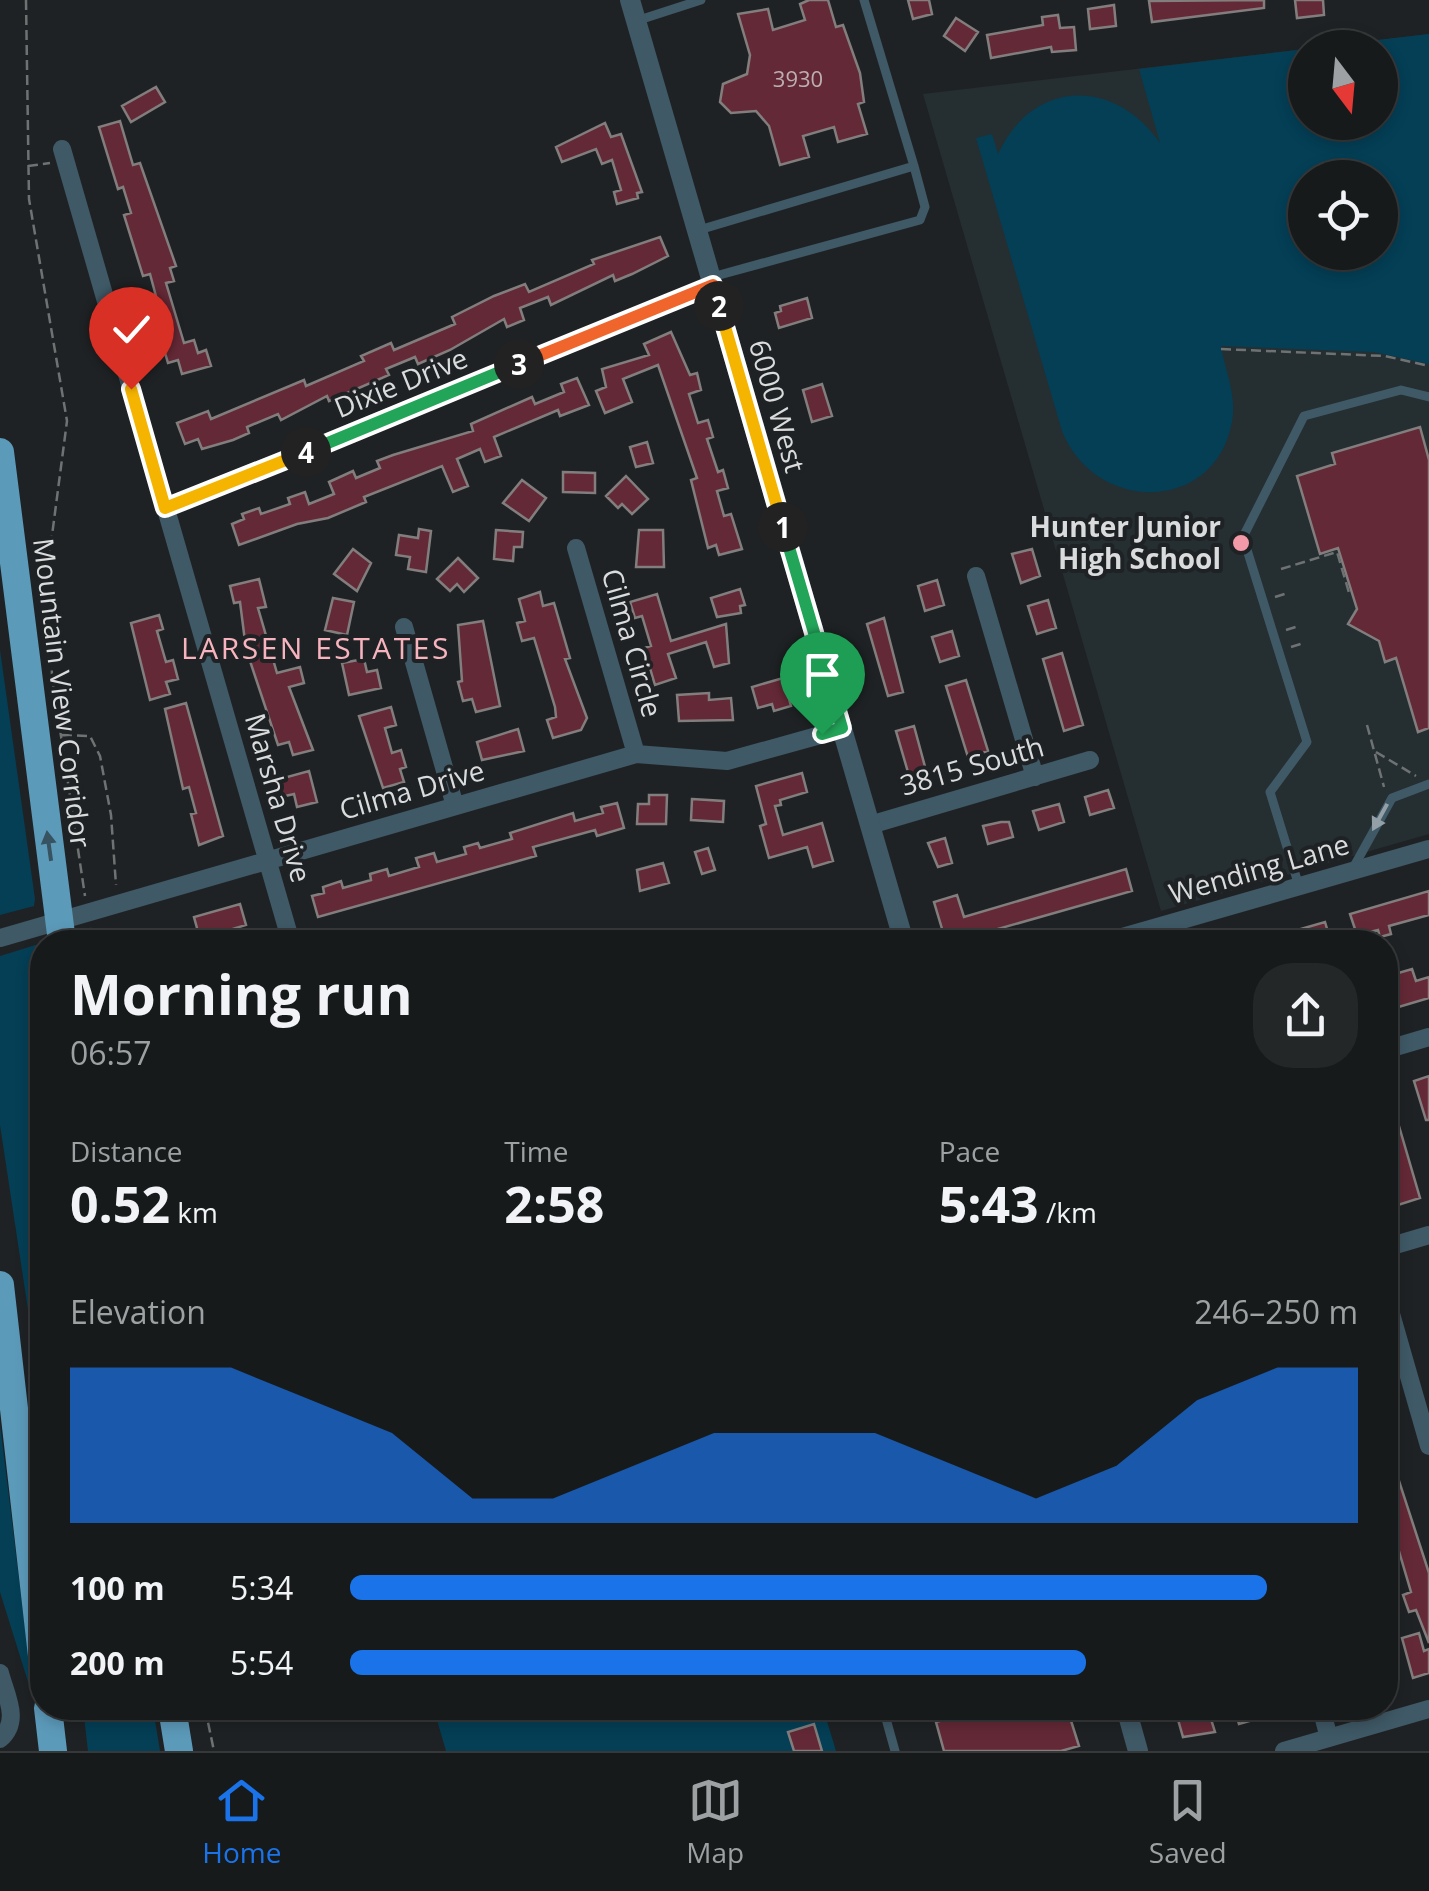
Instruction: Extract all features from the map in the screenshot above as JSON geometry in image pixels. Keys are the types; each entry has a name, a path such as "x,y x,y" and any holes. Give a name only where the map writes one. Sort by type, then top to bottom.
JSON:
{"highway":[{"name":"Mountain View Corridor","path":"0,452 60,930"},
{"path":"0,1285 30,1550"},
{"path":"50,1720 54,1751"},
{"path":"174,1720 180,1751"}],"street":[{"name":"6000 West","path":"630,0 901,930"},
{"name":"Marsha Drive","path":"57,156 288,930"},
{"name":"Dixie Drive","path":"165,508 712,281"},
{"name":"Cilma Circle","path":"576,548 636,754"},
{"path":"976,576 1034,776"},
{"path":"404,627 455,806"},
{"name":"Cilma Drive","path":"0,938 636,754 728,761 842,728"},
{"name":"3815 South","path":"870,825 1090,760"},
{"name":"Wending Lane","path":"1146,930 1429,849"},
{"path":"1398,1046 1429,1037"},
{"path":"1398,1244 1429,1235"},
{"path":"1398,1338 1429,1446"},
{"path":"0,1673 12,1716 5,1734"},
{"path":"1398,1718 1429,1709"},
{"path":"1129,1720 1138,1751"},
{"path":"1324,1720 1329,1738"},
{"path":"1284,1751 1391,1720"}],"lane":[{"path":"636,21 701,0"},
{"path":"712,281 920,220 924,208 914,166 864,0"},
{"path":"697,230 914,166"},
{"path":"1299,886 1270,792 1307,742 1243,537 1304,416 1401,390 1429,397"},
{"path":"1351,871 1392,798 1429,784"},
{"path":"886,1720 895,1751"}],"path":[{"path":"26,0 26,166 33,232 67,421 48,566 52,676 87,907"},
{"path":"26,166 57,156"},
{"path":"1220,349 1385,356 1429,366"},
{"path":"1281,569 1338,552 1350,596"},
{"path":"1367,725 1385,788"},
{"path":"61,735 90,736 100,756 116,885"},
{"path":"1374,752 1418,777"},
{"path":"90,924 91,930"},
{"path":"208,1720 214,1751"}],"shaded area":[{"name":"Hunter Junior High School","path":"1429,34 1429,834 1161,911 923,94 1288,51 1288,140 1398,140 1398,38"},
{"path":"1429,34 1429,364 1374,352 1221,346 1233,412 1221,452 1203,474 1179,487 1153,492 1126,489 1100,478 1078,458 1062,431 976,138 992,134 998,154 1013,129 1032,111 1053,100 1075,96 1098,98 1121,107 1142,122 1160,143 1139,69 1288,51 1288,140 1398,140 1398,38"},
{"path":"0,650 35,899 34,906 0,915"},
{"path":"30,947 30,1323 0,1125 0,956"},
{"path":"0,1424 30,1688 0,1592"},
{"path":"84,1720 155,1720 160,1751 88,1751"},
{"path":"437,1720 827,1720 836,1751 446,1751"}],"building":[{"path":"828,0 836,27 843,25 860,73 864,102 858,104 867,134 838,142 834,127 803,136 809,157 780,165 769,126 756,111 731,113 720,102 723,84 747,74 750,55 738,14 768,9 773,30 805,20 800,4"},
{"path":"908,0 929,0 932,14 913,19"},
{"path":"1264,0 1264,8 1152,22 1149,1"},
{"path":"1295,0 1323,0 1324,15 1297,18"},
{"path":"1114,5 1116,26 1090,29 1088,9"},
{"path":"1058,15 1060,28 1074,27 1076,50 1052,52 1051,47 991,58 987,35 1043,25 1042,17"},
{"path":"956,18 978,32 965,51 944,36"},
{"path":"156,87 165,102 131,122 122,106"},
{"path":"120,121 133,165 140,163 176,266 170,268 174,281 166,283 184,343 194,340 198,353 206,350 211,366 182,374 178,360 168,363 150,302 157,300 150,274 143,276 124,215 131,213 123,187 118,189 99,127"},
{"path":"605,123 611,137 621,134 642,192 637,193 638,198 617,204 614,192 621,190 612,160 602,164 596,149 562,162 556,147"},
{"path":"660,237 668,256 632,274 615,281 613,275 551,305 548,297 520,308 524,320 507,327 504,319 450,350 418,364 415,357 386,369 389,375 329,401 327,396 281,420 278,414 247,427 249,433 233,440 202,449 198,439 185,444 177,423 208,411 211,419 304,380 306,386 364,361 361,356 391,343 394,350 455,324 452,317 494,296 525,284 529,292 594,264 592,260"},
{"path":"807,298 812,318 779,328 775,313 781,311 780,306"},
{"path":"671,332 690,375 697,373 701,390 689,394 698,423 708,420 713,437 707,439 728,488 717,491 724,516 731,514 742,549 719,555 716,545 708,548 691,480 697,478 658,365 623,379 632,402 605,413 596,391 606,387 602,369 649,355 644,344"},
{"path":"577,378 589,405 560,416 558,410 494,437 501,456 485,462 480,449 457,459 468,486 453,492 442,466 364,497 366,502 328,518 297,524 239,545 232,524 244,519 242,514 259,508 261,514 290,504 288,498 305,492 309,504 334,494 329,482 353,471 356,478 380,468 377,461 473,431 471,424 532,397 535,404 564,392 561,384"},
{"path":"822,384 832,416 812,422 803,390"},
{"path":"1420,427 1429,460 1429,728 1418,732 1396,658 1385,662 1379,641 1348,624 1357,609 1338,548 1320,554 1297,476 1335,464 1332,453"},
{"path":"647,442 653,463 636,467 630,447"},
{"path":"563,472 595,473 595,493 563,492"},
{"path":"626,476 648,499 632,514 622,504 618,508 606,496"},
{"path":"522,480 546,498 529,521 503,503"},
{"path":"419,529 431,531 426,572 408,569 410,557 396,555 399,535 418,538"},
{"path":"496,530 523,532 522,547 514,547 513,561 494,559"},
{"path":"639,530 663,530 664,567 636,567"},
{"path":"353,549 371,563 357,591 334,574"},
{"path":"1032,549 1040,576 1021,583 1012,554"},
{"path":"458,558 478,578 464,592 457,584 450,591 437,579"},
{"path":"259,579 266,607 258,608 277,673 300,667 304,683 289,687 313,750 293,755 289,742 278,745 246,649 240,602 234,603 230,586"},
{"path":"937,580 944,605 925,611 918,586"},
{"path":"740,589 745,605 740,606 741,613 717,617 711,598"},
{"path":"540,592 543,606 554,603 570,658 565,659 587,718 581,730 553,738 547,720 556,717 555,707 534,638 522,641 517,623 525,621 519,599"},
{"path":"657,594 671,641 726,624 729,663 714,667 706,642 668,654 676,678 655,685 644,648 651,646 642,616 635,618 630,602"},
{"path":"333,598 354,602 347,635 325,630"},
{"path":"1048,600 1056,628 1037,634 1028,606"},
{"path":"159,615 163,629 157,631 166,662 173,660 178,679 166,682 170,694 150,700 131,623"},
{"path":"884,618 903,692 888,696 867,624"},
{"path":"483,621 500,706 476,712 472,699 463,701 458,682 462,681 458,625"},
{"path":"952,631 959,656 940,662 932,637"},
{"path":"1062,653 1083,725 1064,731 1043,659"},
{"path":"364,659 367,672 377,670 381,688 349,695 342,663"},
{"path":"783,678 791,706 774,711 772,704 758,708 752,687"},
{"path":"966,680 988,751 968,757 946,686"},
{"path":"709,693 709,700 731,698 733,720 679,721 677,695"},
{"path":"186,703 223,836 199,845 191,814 196,813 189,787 183,789 165,709"},
{"path":"391,707 396,725 385,728 392,753 401,750 406,767 400,769 404,782 383,788 359,716"},
{"path":"914,726 927,774 910,779 896,731"},
{"path":"518,729 524,751 482,760 477,742"},
{"path":"309,771 317,802 297,807 294,794 281,797 276,780"},
{"path":"802,773 807,792 780,800 781,805 775,806 783,835 822,823 833,861 813,867 807,847 769,858 760,826 766,824 756,786"},
{"path":"1108,790 1114,808 1090,815 1085,797"},
{"path":"649,795 667,795 666,824 637,824 638,804 649,804"},
{"path":"692,799 724,801 723,822 691,820"},
{"path":"617,803 624,828 597,836 595,830 533,847 536,856 318,917 312,896 324,893 323,887 341,881 343,888 371,880 370,874 387,869 389,876 419,867 416,858 434,853 437,862 466,854 464,847 478,843 480,848 512,839 510,833 573,813 575,821 603,813 601,807"},
{"path":"1059,804 1064,822 1039,830 1033,811"},
{"path":"1009,822 1013,837 988,844 983,826"},
{"path":"945,838 952,863 938,867 928,843"},
{"path":"708,848 715,870 702,874 695,852"},
{"path":"663,863 669,883 640,891 637,870"},
{"path":"1126,869 1132,891 994,930 942,930 934,902 957,895 964,917"},
{"path":"1429,891 1429,915 1389,926 1390,930 1355,930 1350,914"},
{"path":"240,904 246,925 230,930 198,930 194,917"},
{"path":"1325,922 1327,930 1297,930"},
{"path":"1412,969 1416,981 1429,977 1429,998 1398,1007 1398,973"},
{"path":"1429,1076 1429,1120 1426,1120 1414,1081"},
{"path":"1398,1123 1420,1198 1398,1205"},
{"path":"1398,1478 1429,1573 1429,1643 1416,1610 1409,1612 1403,1595 1411,1592 1398,1548"},
{"path":"1419,1633 1424,1651 1429,1649 1429,1673 1413,1678 1402,1638"},
{"path":"1071,1720 1079,1746 1061,1751 944,1751 936,1722"},
{"path":"1178,1720 1211,1720 1215,1732 1183,1737"},
{"path":"814,1724 822,1751 794,1751 788,1732"}],"place":[{"name":"Hunter Junior High School","path":"1241,543"}],"district":[{"name":"LARSEN ESTATES","path":"316,649"}],"route":[{"path":"131,389 165,508 713,285 842,728 822,734"}]}
